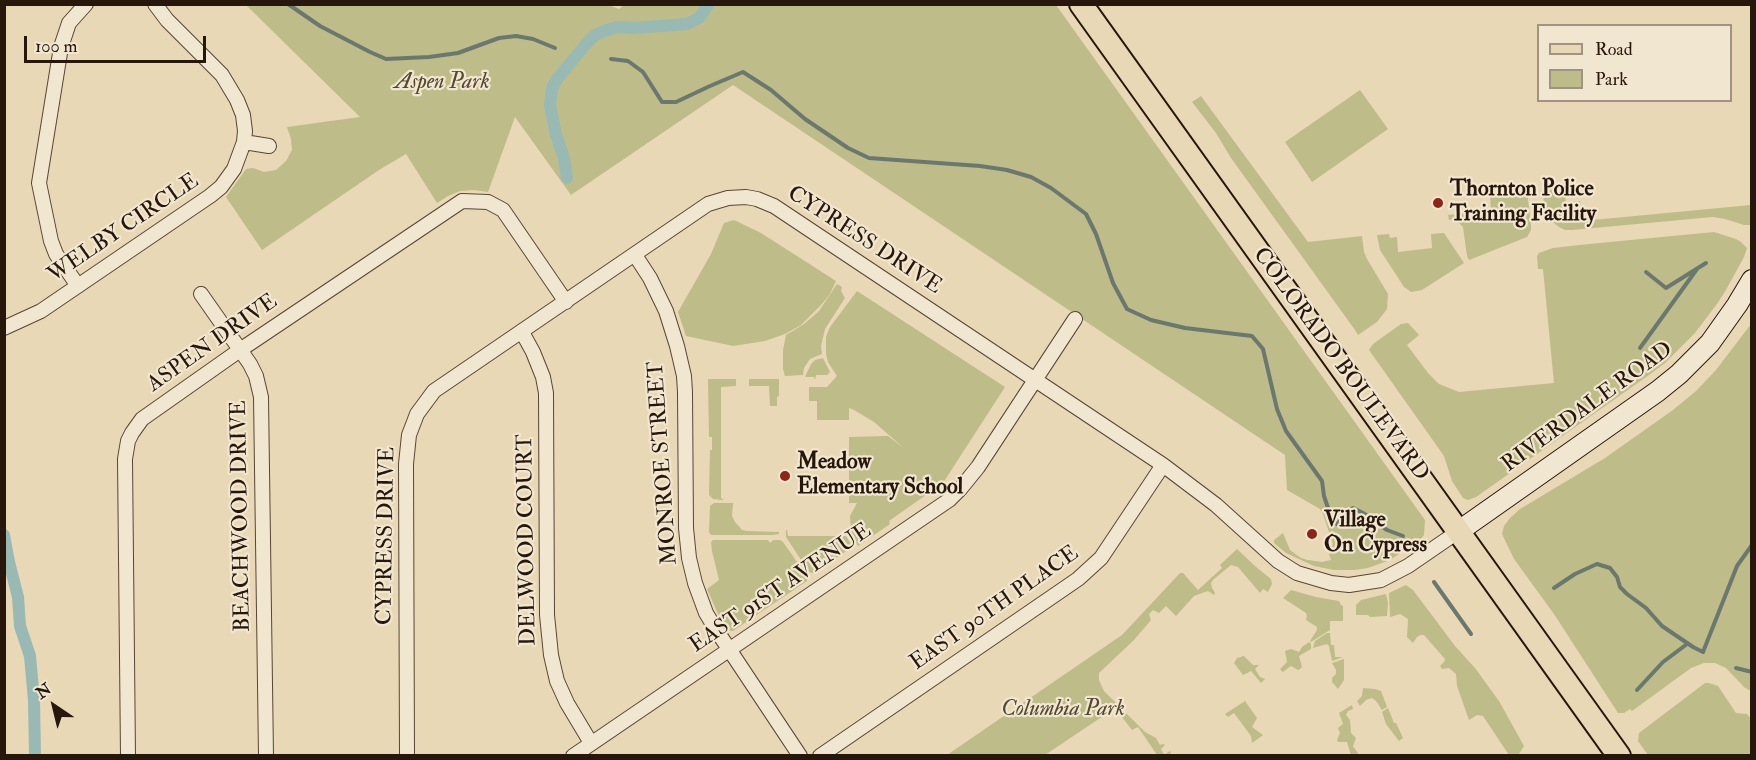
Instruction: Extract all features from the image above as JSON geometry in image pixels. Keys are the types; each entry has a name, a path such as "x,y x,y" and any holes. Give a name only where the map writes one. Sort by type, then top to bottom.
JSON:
{"main road":[{"name":"COLORADO BOULEVARD","path":"1081,4 1619,756"}],"street":[{"path":"78,286 51,241 39,183 61,47 69,23 86,4"},
{"name":"WELBY CIRCLE","path":"4,328 32,316 78,286 221,187 234,169 244,142 245,130 243,115 228,82 167,20 155,4"},
{"path":"244,142 268,146"},
{"name":"CYPRESS DRIVE","path":"407,756 406,464 409,435 417,414 434,391 717,200 736,197 757,199 774,206 1163,465 1216,505 1278,561 1297,573 1331,583 1349,585 1381,580 1408,566 1459,531"},
{"name":"ASPEN DRIVE","path":"128,756 125,459 128,441 142,419 240,350 462,201 488,202 503,210 566,302"},
{"name":"MONROE STREET","path":"634,255 658,293 677,346 685,392 686,528 689,558 700,598 706,613 800,756"},
{"name":"RIVERDALE ROAD","path":"1459,531 1679,374 1726,323 1752,280"},
{"name":"BEACHWOOD DRIVE","path":"201,294 240,350 260,387 266,756"},
{"name":"EAST 91ST AVENUE","path":"573,756 949,500 974,473 1075,320"},
{"name":"DELWOOD COURT","path":"522,332 543,377 546,393 547,615 551,655 557,681 567,703 591,743"},
{"name":"EAST 90TH PLACE","path":"820,756 1078,579 1101,558 1163,465"}],"green space":[{"name":"Aspen Park","path":"606,4 619,9 625,4 1056,5 1425,520 1424,535 1390,560 1355,570 1334,570 1314,566 1286,553 1274,543 1274,540 1283,533 1290,550 1308,560 1322,562 1331,560 1329,554 1333,544 1320,509 1287,490 1285,455 733,85 571,195 515,117 488,192 460,191 437,203 406,154 262,250 226,197 246,169 253,168 264,172 276,170 286,161 292,150 287,127 360,117 246,5"},
{"path":"1360,90 1388,129 1312,182 1285,142"},
{"path":"1201,96 1308,242 1362,236 1367,259 1388,294 1387,309 1377,322 1358,335 1192,102"},
{"path":"1564,187 1566,203 1580,201 1582,221 1751,205 1751,225 1713,217 1565,230 1549,219 1544,207 1543,189"},
{"path":"1527,191 1531,230 1527,237 1469,260 1463,227 1454,222 1454,219 1449,220 1448,215 1491,211 1490,195"},
{"path":"734,220 761,233 836,281 830,294 801,325 765,341 733,346 686,336 678,312 711,254 724,223"},
{"path":"1714,232 1736,239 1747,248 1726,290 1695,333 1665,363 1649,375 1476,497 1468,500 1463,498 1452,481 1444,456 1369,350 1373,344 1401,324 1408,323 1419,335 1407,345 1439,384 1459,392 1554,383 1543,269 1538,269 1537,256 1539,253 1553,248"},
{"path":"1444,233 1464,263 1422,290 1411,292 1404,287 1380,250 1377,235 1389,234 1390,238 1397,237 1398,252 1432,248 1431,234"},
{"path":"837,284 842,287 841,291 845,298 825,329 821,346 822,354 810,359 804,368 803,375 785,376 783,350 786,335 819,311"},
{"path":"857,291 1005,387 943,483 858,546 851,535 850,516 857,503 849,503 849,437 888,436 905,449 874,422 849,408 849,420 817,420 817,401 809,401 809,387 827,387 837,376 828,362 826,337 830,327"},
{"path":"1751,324 1751,691 1745,688 1726,668 1715,663 1704,663 1691,668 1632,711 1630,709 1624,713 1618,713 1554,614 1514,559 1502,534 1504,526 1520,509 1605,458 1673,410 1716,370"},
{"path":"823,358 830,372 827,375 816,375 815,380 814,377 805,377 811,364"},
{"path":"708,379 736,379 736,386 721,387 721,498 724,500 713,499 709,495 712,437 709,437"},
{"path":"749,379 779,379 777,406 770,406 769,386 749,386"},
{"path":"714,503 733,503 732,516 742,530 779,532 779,534 711,535 709,532 710,506"},
{"path":"786,530 788,536 846,536 851,548 813,573 809,572 786,537"},
{"path":"713,540 768,540 770,543 773,540 780,540 807,576 807,581 730,631 719,616 707,589 719,580 712,551 711,542"},
{"name":"Columbia Park","path":"1237,549 1271,579 1272,584 1268,592 1263,589 1260,593 1238,567 1231,565 1211,583 1214,595 1208,591 1194,596 1176,616 1166,606 1159,613 1153,610 1149,614 1151,620 1134,640 1099,673 1099,680 1104,691 1145,732 1156,738 1160,745 1165,745 1161,749 1164,755 1157,755 1138,727 1132,730 1115,708 1045,755 947,755 1122,635 1180,573 1183,573 1198,590 1222,568 1220,565"},
{"path":"1406,585 1413,590 1499,701 1524,746 1519,754 1509,755 1483,716 1477,715 1469,720 1457,686 1456,674 1449,668 1442,669 1440,666 1445,659 1424,635 1417,637 1413,643 1407,637 1408,619 1400,614 1390,617 1389,593"},
{"path":"1291,590 1339,601 1343,606 1343,621 1330,621 1330,630 1311,642 1317,627 1306,620 1306,613 1283,598"},
{"path":"1386,594 1387,616 1356,615 1356,605 1361,600"},
{"path":"1330,633 1331,645 1334,645 1335,657 1343,657 1332,661 1327,644 1313,648 1315,641"},
{"path":"1309,642 1311,649 1299,656 1302,667 1298,670 1291,666 1283,672 1280,669 1287,662 1285,651 1291,649 1299,652"},
{"path":"1244,656 1253,665 1259,665 1255,669 1260,677 1265,679 1261,683 1251,671 1243,675 1234,663 1237,658"},
{"path":"1344,659 1344,680 1338,689 1332,682 1336,670 1332,663"},
{"path":"1705,683 1718,686 1736,713 1747,714 1751,719 1751,755 1648,755 1638,741 1639,733"},
{"path":"1363,688 1381,691 1387,707 1382,710 1372,698 1360,706 1357,701 1362,696"},
{"path":"1245,701 1257,718 1252,727 1263,735 1252,743 1251,736 1234,713 1228,717 1225,714"},
{"path":"1352,705 1353,709 1346,715 1350,720 1351,733 1356,738 1353,746 1359,755 1351,755 1347,742 1337,740 1340,733 1338,728 1343,724 1339,713"},
{"path":"1388,708 1403,738 1399,741 1386,724 1382,712"}],"waterway":[{"path":"288,4 320,26 386,59 458,53 499,38 516,36 533,39 555,48"},
{"path":"567,178 550,105 552,88 557,79 595,35 617,27 687,24 699,18 709,4"},
{"path":"611,59 628,61 643,72 662,102 676,102 743,72 771,90 805,119 848,148 869,158 1007,170 1031,177 1051,188 1086,214 1096,234 1113,283 1127,309 1151,320 1185,328 1252,336 1263,349 1277,409 1286,431 1322,481 1332,520 1337,524 1353,508 1387,530 1403,536"},
{"path":"1646,272 1666,288 1706,263"},
{"path":"1640,348 1697,269"},
{"path":"4,535 18,597 20,626 30,656 35,756"},
{"path":"1554,588 1575,574 1597,564 1610,568 1617,577 1620,587 1646,608 1662,626 1703,652 1737,566 1752,545"},
{"path":"1434,582 1471,634"},
{"path":"1637,690 1663,662 1687,644"},
{"path":"1736,668 1752,672"}],"place":[{"name":"Thornton Police Training Facility","path":"1438,203"},
{"name":"Meadow Elementary School","path":"785,476"},
{"name":"Village On Cypress","path":"1312,534"}]}
